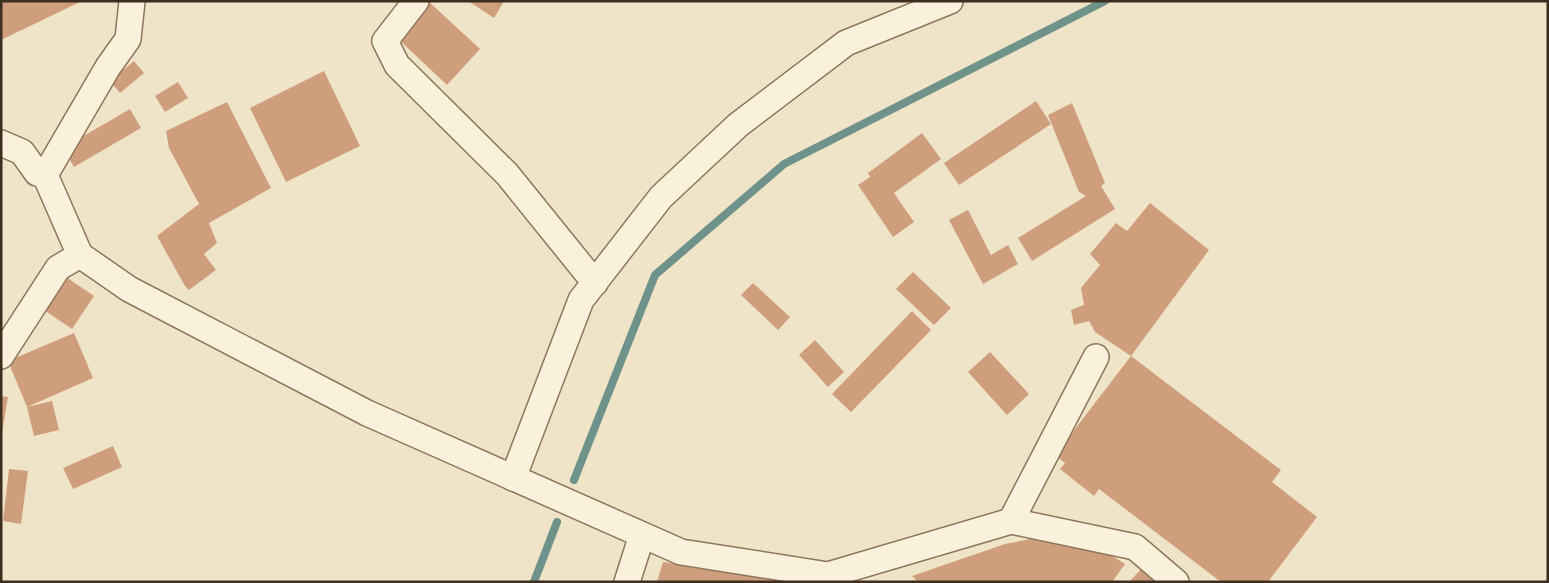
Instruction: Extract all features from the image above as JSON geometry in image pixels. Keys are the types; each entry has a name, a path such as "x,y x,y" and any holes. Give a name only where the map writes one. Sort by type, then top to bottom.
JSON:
{"street":[{"path":"45,175 108,67 128,38 132,1"},
{"path":"416,1 385,41 397,66 507,174 595,283"},
{"path":"513,478 581,300 661,197 738,125 846,43 950,1"},
{"path":"1,142 22,152 37,174 45,175"},
{"path":"45,175 80,255 129,289 367,414 681,552 828,575 1011,521 1134,547 1176,582"},
{"path":"1,356 58,268 80,255"},
{"path":"1011,521 1096,356"},
{"path":"627,582 642,535"}],"building":[{"path":"1,1 82,1 1,40"},
{"path":"428,1 480,49 447,85 396,37"},
{"path":"468,1 504,1 494,18"},
{"path":"134,61 144,73 120,93 110,81"},
{"path":"324,71 360,146 286,182 250,108"},
{"path":"178,82 188,98 165,112 155,96"},
{"path":"1036,101 1051,124 959,185 944,163"},
{"path":"227,102 271,188 209,223 217,243 204,254 216,270 189,290 157,236 199,204 169,148 166,131"},
{"path":"1072,103 1105,183 1101,186 1115,209 1032,261 1018,238 1086,196 1079,192 1048,115"},
{"path":"130,109 141,128 74,167 63,148"},
{"path":"922,133 941,159 894,193 914,222 893,237 858,185 870,177 868,173"},
{"path":"1150,203 1209,250 1131,356 1095,332 1089,321 1074,325 1071,310 1084,305 1081,288 1100,265 1090,254 1116,223 1127,231"},
{"path":"968,210 991,255 1008,245 1018,264 983,284 949,220"},
{"path":"913,272 951,308 934,325 896,289"},
{"path":"66,277 94,296 72,329 44,310"},
{"path":"753,283 790,317 778,330 741,295"},
{"path":"912,311 931,330 851,412 832,394"},
{"path":"74,333 93,378 27,407 8,361"},
{"path":"815,340 844,372 828,387 799,355"},
{"path":"990,352 1029,394 1007,415 968,372"},
{"path":"1131,356 1281,470 1272,482 1317,517 1268,582 1221,582 1099,489 1094,496 1060,469 1065,463 1055,455"},
{"path":"1,396 8,397 2,433 1,433"},
{"path":"52,401 59,430 34,436 27,407"},
{"path":"113,446 122,467 73,489 63,468"},
{"path":"9,469 28,471 21,524 3,521"},
{"path":"1050,535 1085,539 1125,564 1112,582 918,582 912,576 1005,544"},
{"path":"663,562 791,581 791,582 657,582"},
{"path":"1142,568 1159,582 1129,582"}],"waterway":[{"path":"574,480 655,275 784,164 1105,1"},
{"path":"534,582 557,522"}]}
